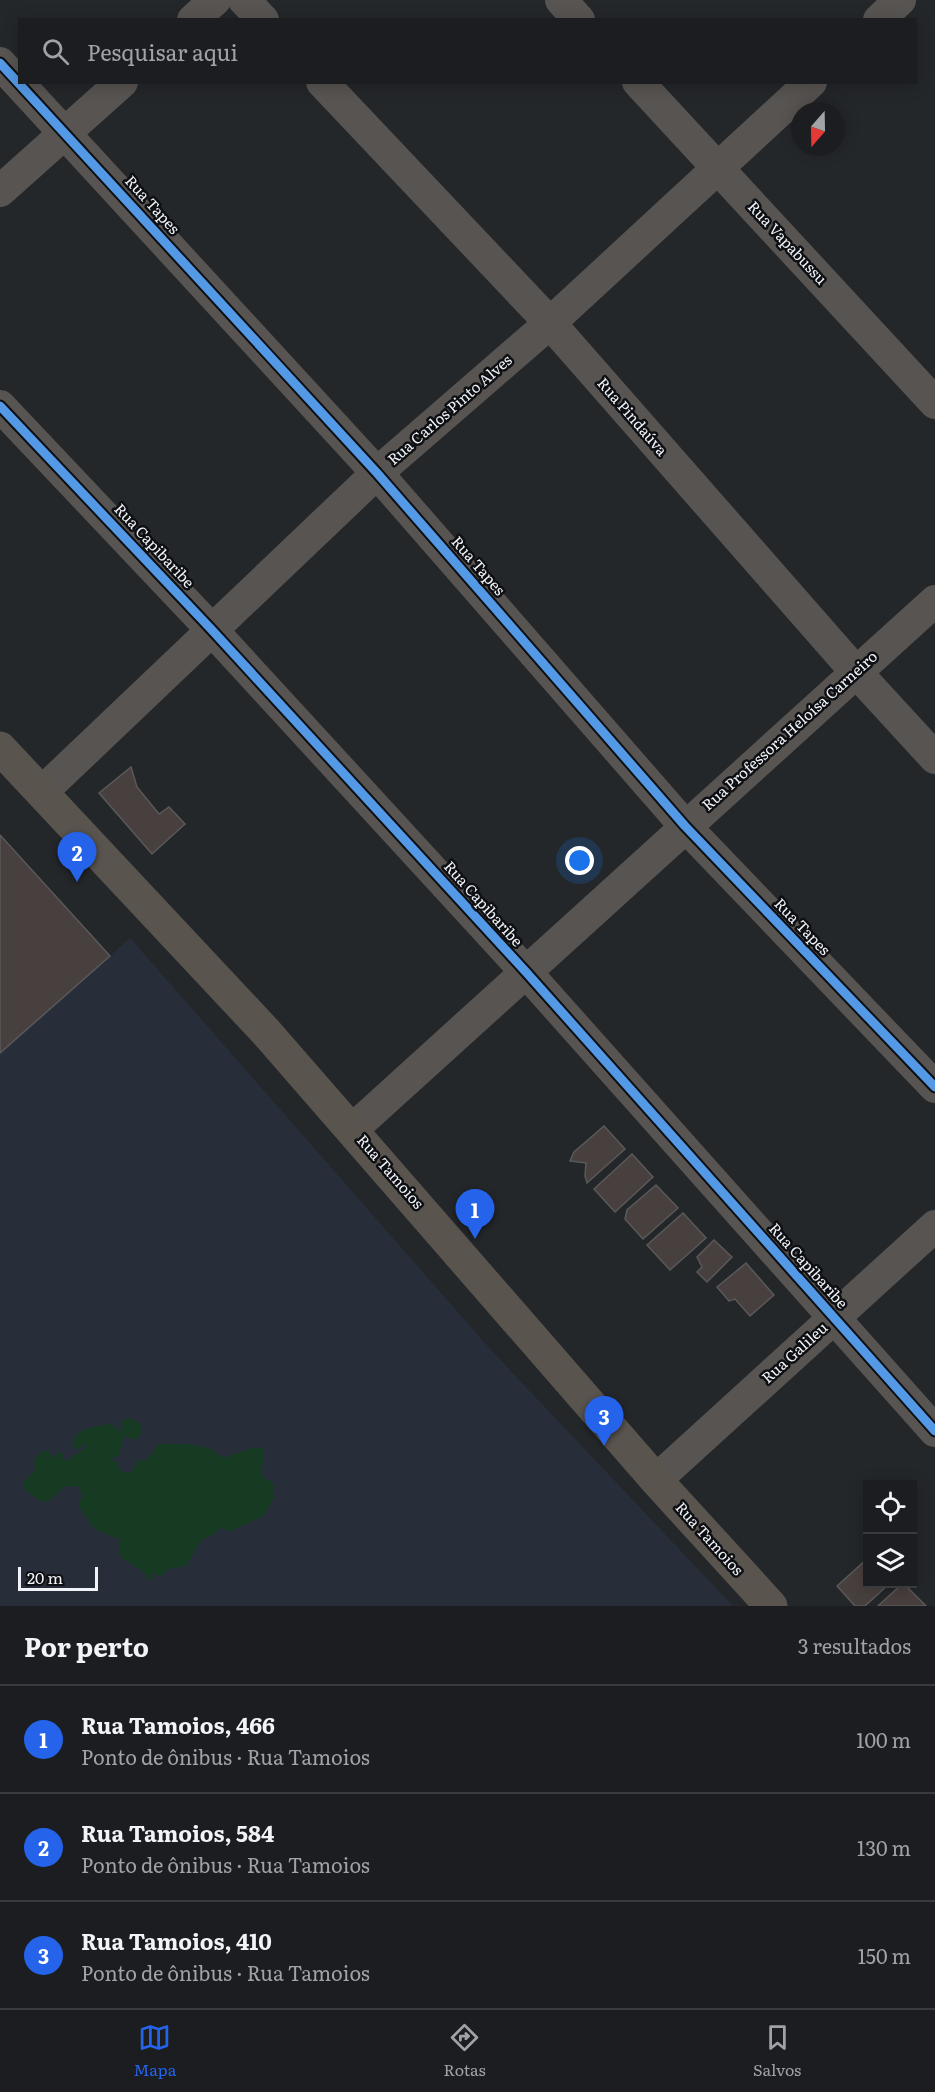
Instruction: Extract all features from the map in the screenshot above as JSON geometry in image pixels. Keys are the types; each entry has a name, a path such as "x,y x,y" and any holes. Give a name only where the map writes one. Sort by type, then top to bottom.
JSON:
{"main road":[{"name":"Rua Tamoios","path":"0,748 353,1129 656,1480 771,1606"}],"street":[{"path":"195,18 215,0"},
{"path":"244,0 261,18"},
{"path":"561,0 577,18"},
{"name":"Rua Tapes","path":"0,63 18,82"},
{"name":"Rua Tapes","path":"20,84 377,473 685,826 935,1087"},
{"path":"0,191 120,84"},
{"name":"Rua Pindaúva","path":"324,84 550,323 856,672 935,758"},
{"name":"Rua Vapabussu","path":"640,84 935,403"},
{"name":"Rua Carlos Pinto Alves","path":"42,792 377,473 550,323 809,84"},
{"name":"Rua Capibaribe","path":"0,406 212,629 526,972 935,1431"},
{"name":"Rua Professora Heloísa Carneiro","path":"353,1129 935,601"},
{"name":"Rua Galileu","path":"656,1480 935,1226"}],"shaded area":[{"path":"0,835 110,956 130,938 492,1351 733,1606 0,1606"}],"green space":[{"path":"128,1417 140,1424 142,1433 135,1440 124,1436 119,1455 110,1460 117,1462 120,1471 131,1473 137,1461 147,1459 159,1444 188,1444 209,1448 223,1458 252,1448 261,1448 264,1452 261,1474 265,1479 274,1483 274,1498 262,1517 230,1531 219,1528 214,1535 201,1540 186,1566 169,1569 160,1577 151,1571 153,1579 149,1580 141,1570 120,1557 119,1539 94,1529 79,1507 82,1493 78,1486 64,1487 48,1502 40,1501 24,1489 23,1482 36,1469 34,1460 42,1451 49,1451 53,1458 62,1452 64,1456 61,1459 66,1461 87,1447 85,1443 79,1449 74,1449 73,1440 80,1432 110,1423 121,1432 122,1422"}],"building":[{"path":"131,767 137,787 159,814 169,807 185,824 152,854 99,793"},
{"path":"0,835 110,956 0,1053"},
{"path":"604,1126 625,1149 587,1183 586,1163 570,1161 574,1152"},
{"path":"632,1154 653,1177 615,1212 594,1189"},
{"path":"656,1185 678,1208 643,1239 625,1219 627,1210"},
{"path":"683,1213 706,1238 670,1270 647,1245"},
{"path":"714,1240 732,1257 707,1282 697,1272 702,1267 697,1257"},
{"path":"746,1263 774,1295 750,1316 735,1299 729,1301 717,1287"},
{"path":"863,1563 863,1588 885,1588 865,1606 855,1606 837,1586"},
{"path":"898,1588 908,1588 926,1606 878,1606"}],"cycle path":[{"path":"0,63 18,83"},
{"path":"19,84 377,473 685,826 935,1087"},
{"path":"0,406 211,629 526,972 935,1431"}],"place":[{"name":"Rua Tamoios, 584","path":"77,882"},
{"name":"Rua Tamoios, 466","path":"475,1239"},
{"name":"Rua Tamoios, 410","path":"604,1446"}]}
